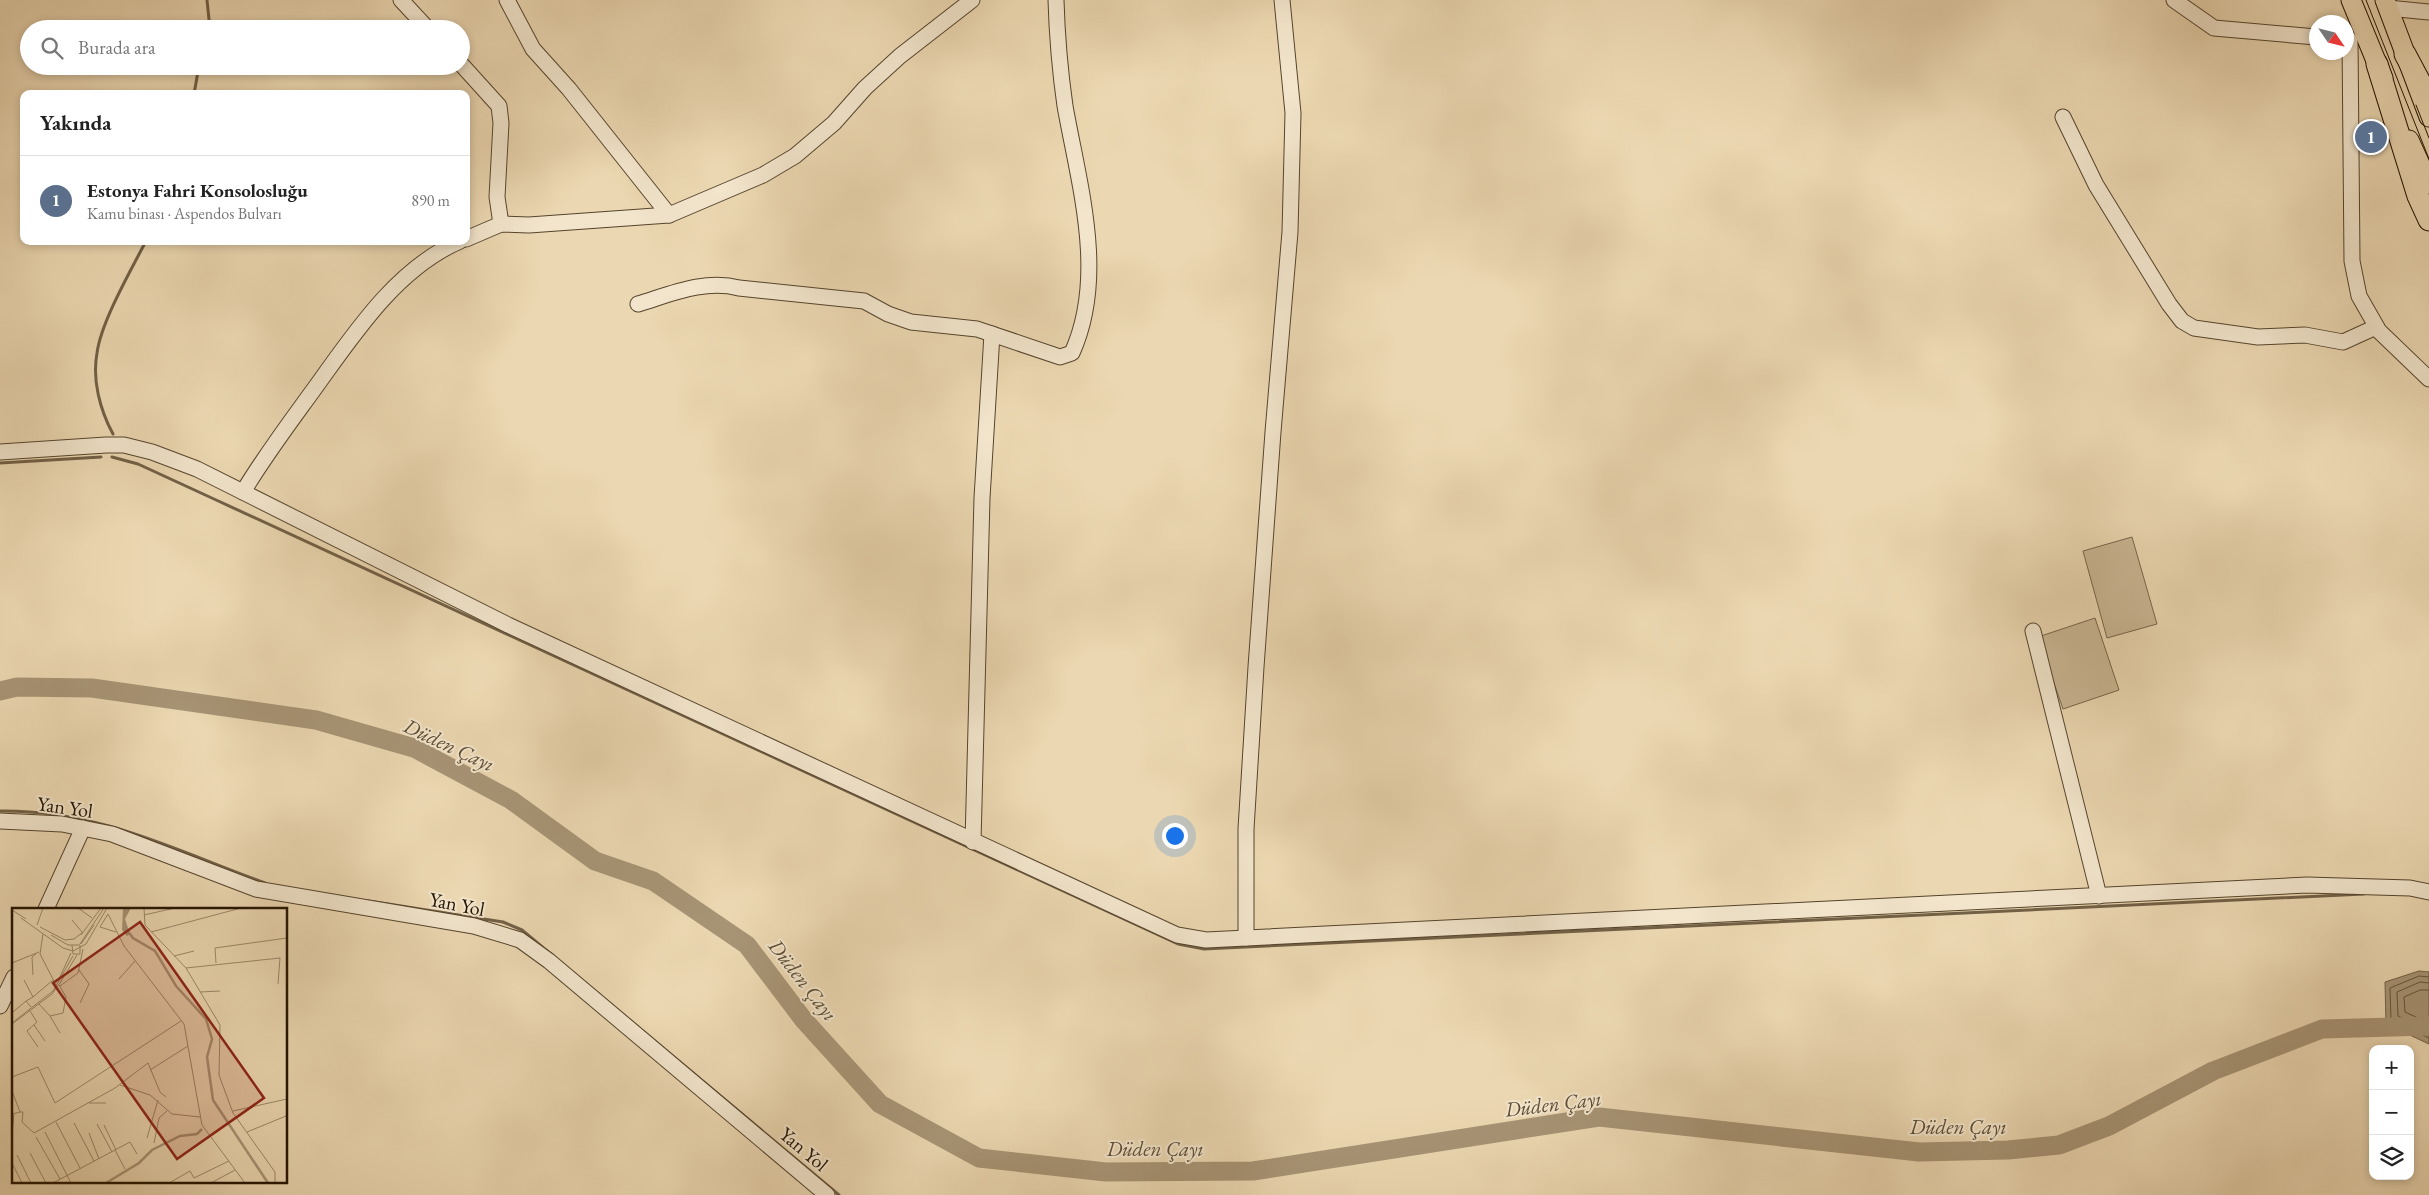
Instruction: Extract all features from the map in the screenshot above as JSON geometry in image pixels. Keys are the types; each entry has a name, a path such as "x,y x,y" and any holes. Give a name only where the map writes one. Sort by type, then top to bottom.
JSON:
{"highway":[{"path":"2405,54 2429,99"},
{"path":"2377,64 2418,196 2429,220"}],"main road":[{"path":"2351,0 2355,40 2377,64 2429,184"},
{"path":"2386,4 2429,117"}],"street":[{"path":"401,0 420,20"},
{"path":"507,0 533,49 569,89 669,215"},
{"path":"470,237 501,224 529,225 669,215 727,192 795,156 834,123 865,88 893,62 972,0"},
{"path":"638,304 683,290 722,283 739,288 864,301 888,314 911,322 977,329 1060,357 1072,353 1079,337 1088,282 1087,236 1073,141 1065,106 1056,0"},
{"path":"1246,938 1246,829 1256,667 1290,232 1292,113 1282,0"},
{"path":"2174,0 2214,28 2309,36"},
{"path":"2386,4 2429,12"},
{"path":"2355,40 2352,261 2359,296 2376,326 2429,379"},
{"path":"470,74 499,106 501,123 496,198 501,224"},
{"path":"2064,117 2096,185 2169,304 2182,321 2194,328 2258,336 2305,335 2343,342 2376,326"},
{"path":"243,492 259,465 365,318 427,260 451,245"},
{"path":"973,842 982,508 992,334"},
{"path":"0,452 124,445 152,452 196,469 508,624 973,842 1177,935 1206,940 2307,886 2410,888 2429,892"},
{"path":"2033,631 2099,896"},
{"name":"Yan Yol","path":"0,820 62,824 83,828 121,837 256,889 474,926 520,940 549,961 827,1195"},
{"path":"46,908 83,828"},
{"path":"0,1006 12,981"}],"shaded area":[{"path":"2132,537 2157,624 2107,638 2083,551"},
{"path":"2095,618 2119,690 2063,709 2038,637"}],"water":[{"path":"2419,971 2429,972 2429,1044 2386,1024 2385,982"}],"waterway":[{"path":"207,0 209,20"},
{"path":"195,90 197,75"},
{"path":"113,434 104,415 98,395 96,384 97,353 110,312 144,245"},
{"path":"0,463 101,457"},
{"path":"112,457 138,464 1178,944 1204,949 2364,894"},
{"name":"Düden Çayı","path":"0,691 17,687 92,688 316,720 414,748 511,800 595,861 653,881 747,945 803,1019 880,1104 979,1158 1106,1172 1253,1171 1599,1117 1919,1152 2008,1150 2059,1145 2109,1126 2213,1071 2322,1029 2429,1026"},
{"path":"0,811 36,812 71,817 104,825 168,845 265,883"},
{"path":"369,901 503,922 522,930 839,1195"}],"tram line":[{"path":"2366,0 2429,159"},
{"path":"2416,105 2429,138"}],"place":[{"name":"Estonya Fahri Konsolosluğu","path":"2371,137"}]}
